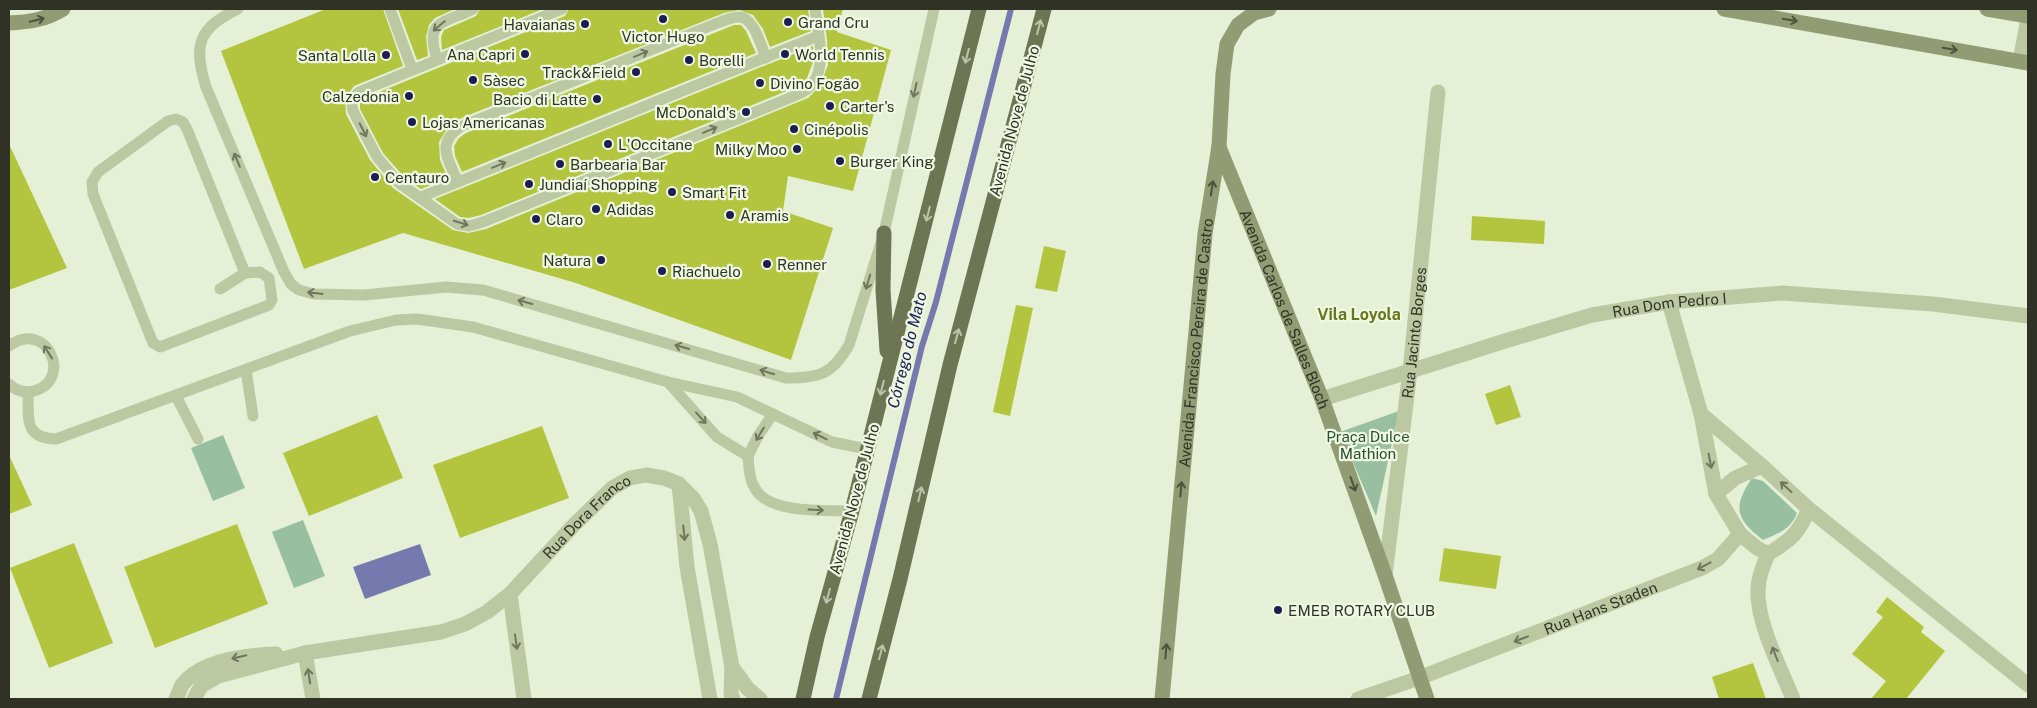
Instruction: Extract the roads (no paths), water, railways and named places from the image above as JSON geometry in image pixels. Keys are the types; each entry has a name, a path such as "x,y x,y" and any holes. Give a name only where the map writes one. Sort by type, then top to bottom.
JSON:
{"main road":[{"name":"Avenida Nove de Julho","path":"801,699 852,511 979,9"},
{"name":"Avenida Nove de Julho","path":"869,699 900,579 950,365 1044,9"},
{"path":"884,233 882,290 888,366"}],"street":[{"path":"9,23 36,22 53,16 63,9"},
{"name":"Avenida Francisco Pereira de Castro","path":"1162,699 1204,234 1219,146 1223,74 1227,44 1238,25 1254,13 1269,9"},
{"path":"1724,9 2024,62 2028,17 1987,9"},
{"name":"Rua Jacinto Borges","path":"1386,575 1410,371 1438,92"},
{"name":"Avenida Carlos de Salles Bloch","path":"1219,146 1322,399 1386,575 1419,678 1428,699"},
{"name":"Rua Dom Pedro I","path":"1322,399 1592,316 1669,302 1782,293 1934,304 2028,316"},
{"path":"1669,302 1700,414 1716,494 1740,534 1768,554"},
{"path":"1700,414 1810,509 2028,685"},
{"path":"1716,494 1735,478 1762,466"},
{"name":"Rua Dora Franco","path":"194,699 201,686 218,676 305,653 441,632 465,624 510,594 612,488 630,478 646,475 664,478 679,484"},
{"path":"679,484 693,498 701,511 706,526 732,666 731,694 733,699"},
{"path":"679,484 687,568 710,699"},
{"path":"1793,699 1760,615 1758,591 1760,574 1768,554 1787,542 1801,527 1810,509"},
{"name":"Rua Hans Staden","path":"1358,699 1419,678 1702,568 1718,559 1740,534"},
{"path":"510,594 524,699"},
{"path":"305,653 313,699"},
{"name":"Rua Dora Franco","path":"176,699 182,685 196,673 212,664 243,655 305,653"},
{"path":"732,666 748,689 760,699"}],"lane":[{"path":"238,9 218,18 203,34 200,50 200,68 206,87 284,272 291,284 299,290 314,294 364,294 446,288 483,290 786,378 813,378 830,370 840,360 849,345 884,233 934,9"},
{"path":"390,9 412,69"},
{"path":"436,59 431,42 433,32 442,22 473,9"},
{"path":"562,9 436,59 353,96 351,104 353,111 377,157 399,183 458,224 469,226 483,222 783,101 807,89 817,76 821,58 815,9"},
{"path":"458,182 446,154 446,142 451,133 462,126 738,17 746,19 752,25 766,58"},
{"path":"421,197 818,36"},
{"path":"220,289 245,273 260,272 269,278 272,300 269,305 160,347 153,342 94,194 92,182 98,172 168,121 176,119 183,122 245,273"},
{"path":"269,278 284,272"},
{"path":"28,392 29,424 35,434 43,438 66,436 368,326 396,320 417,319 473,327 668,382 737,397 832,442 867,449"},
{"path":"9,346 24,338 41,342 52,355 54,363 50,380 36,390 28,392 19,391 9,384"},
{"path":"246,370 252,416"},
{"path":"668,382 717,437 748,456"},
{"path":"176,396 198,439"},
{"path":"773,414 758,436 748,456 749,472 756,490 767,501 787,507 852,511"}],"water":[{"path":"420,544 431,575 365,599 353,567"}],"waterway":[{"name":"Córrego do Mato","path":"836,699 922,346 936,302 1011,9"}],"place":[{"name":"Victor Hugo","path":"663,19"},
{"name":"Grand Cru","path":"788,22"},
{"name":"Havaianas","path":"585,24"},
{"name":"Ana Capri","path":"525,54"},
{"name":"World Tennis","path":"785,54"},
{"name":"Santa Lolla","path":"386,55"},
{"name":"Borelli","path":"689,60"},
{"name":"Track&Field","path":"636,72"},
{"name":"5àsec","path":"473,80"},
{"name":"Divino Fogão","path":"760,83"},
{"name":"Calzedonia","path":"409,96"},
{"name":"Bacio di Latte","path":"597,99"},
{"name":"Carter's","path":"830,106"},
{"name":"McDonald's","path":"746,112"},
{"name":"Lojas Americanas","path":"412,122"},
{"name":"Cinépolis","path":"794,129"},
{"name":"L'Occitane","path":"608,144"},
{"name":"Milky Moo","path":"797,149"},
{"name":"Burger King","path":"840,161"},
{"name":"Barbearia Bar","path":"560,164"},
{"name":"Centauro","path":"375,177"},
{"name":"Jundiaí Shopping","path":"529,184"},
{"name":"Smart Fit","path":"672,192"},
{"name":"Adidas","path":"596,209"},
{"name":"Aramis","path":"730,215"},
{"name":"Claro","path":"536,219"},
{"name":"Natura","path":"601,260"},
{"name":"Renner","path":"767,264"},
{"name":"Riachuelo","path":"662,271"},
{"name":"EMEB ROTARY CLUB","path":"1278,610"}],"district":[{"name":"Vila Loyola","path":"1359,314"}],"park label":[{"name":"Praça Dulce Mathion","path":"1368,444"}]}
